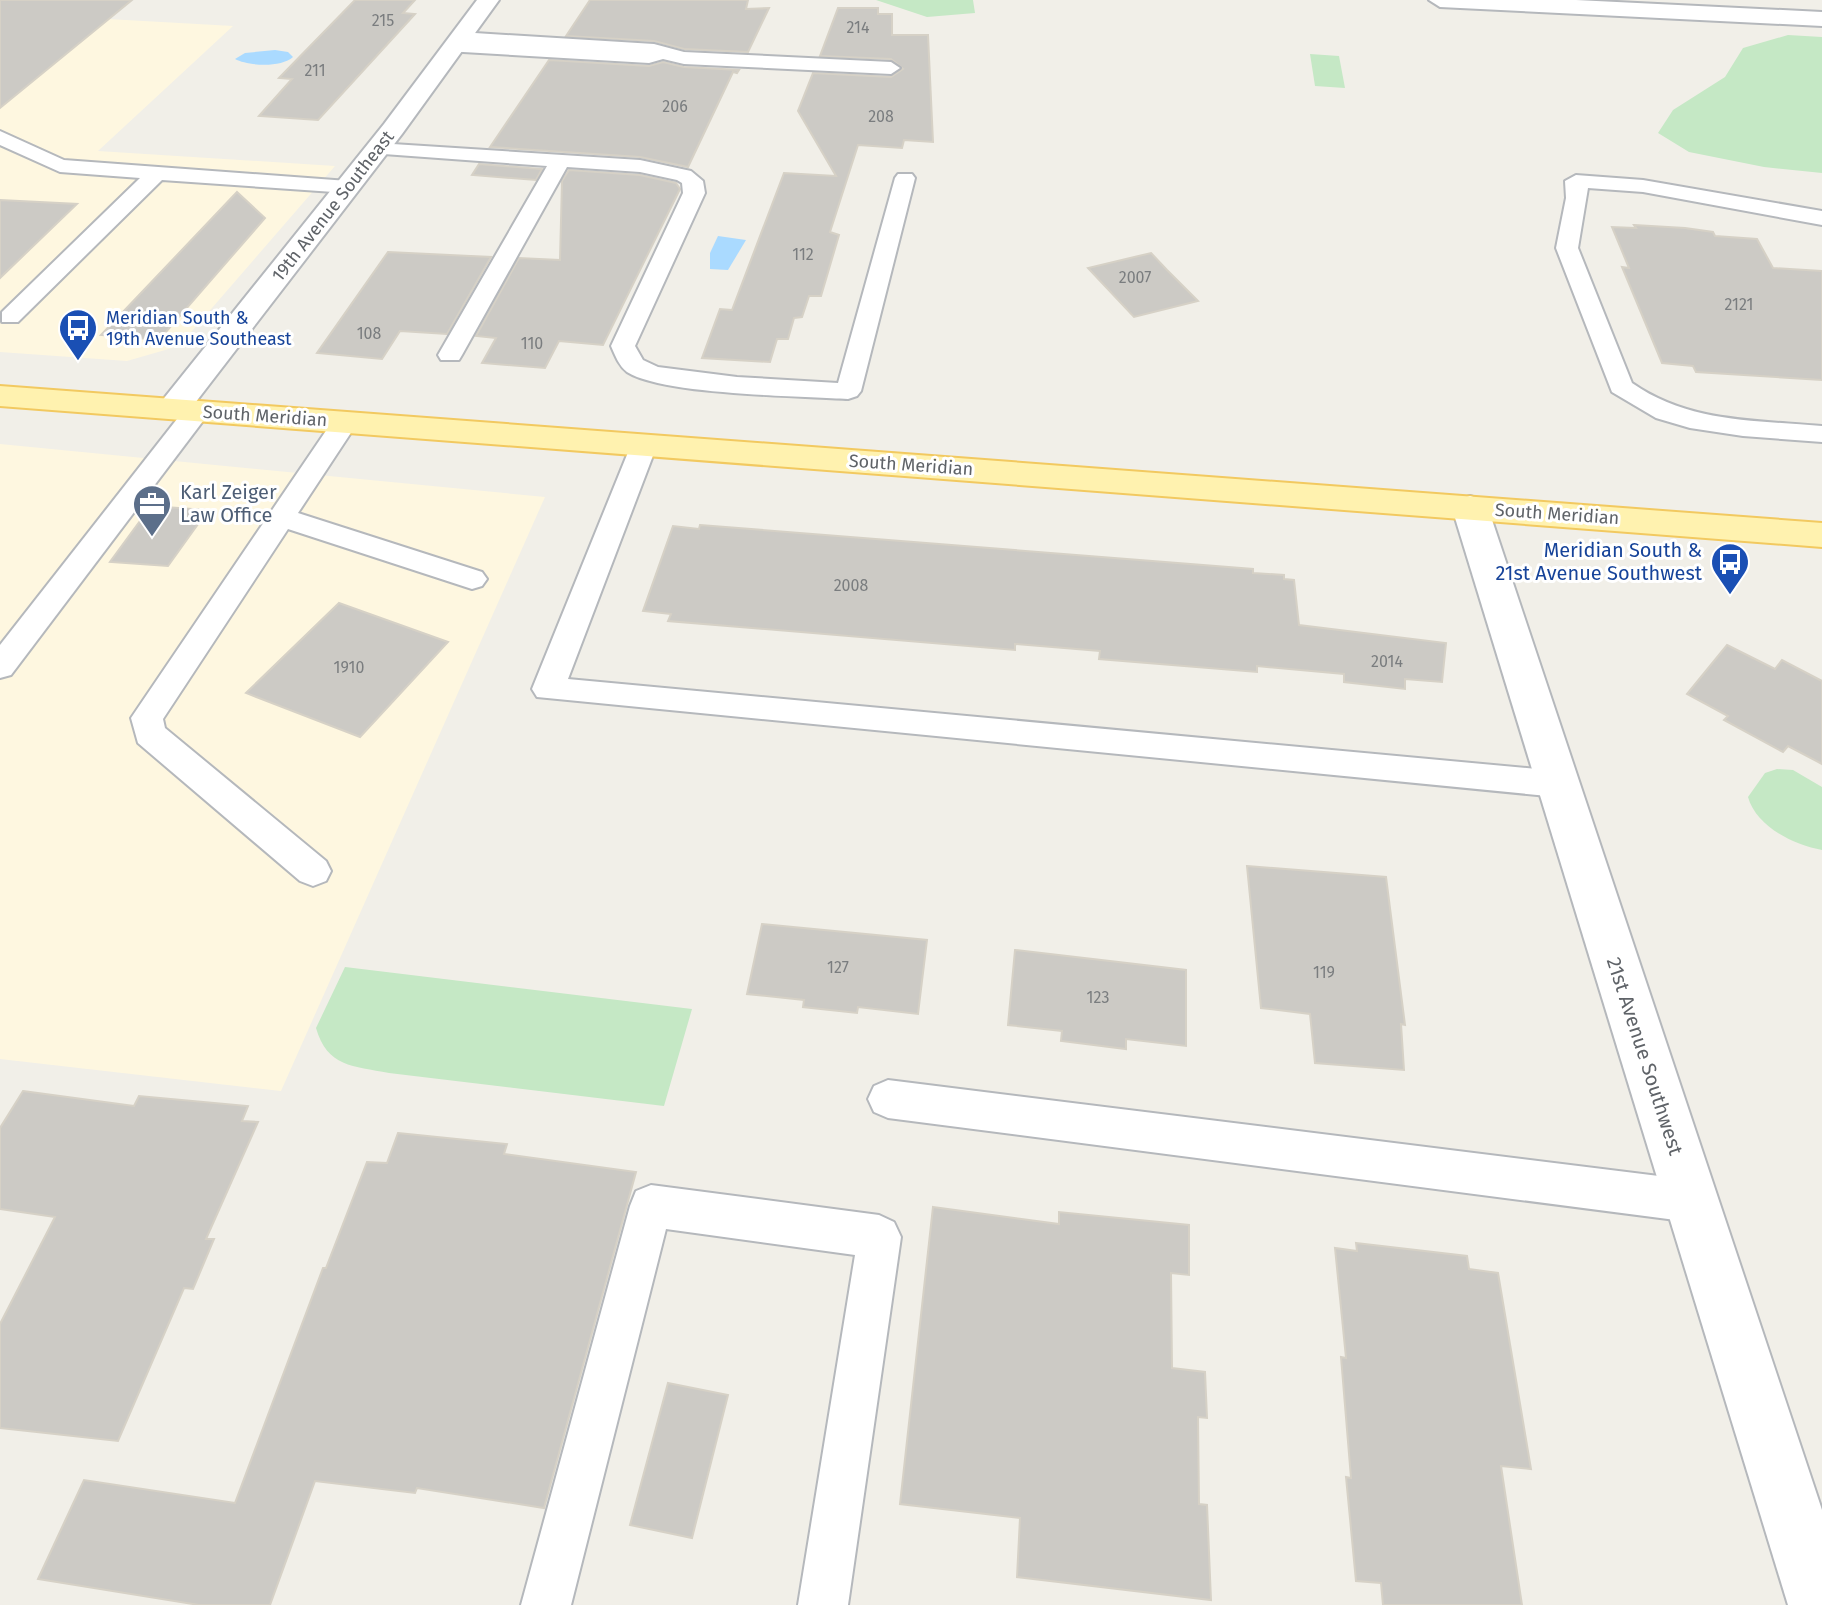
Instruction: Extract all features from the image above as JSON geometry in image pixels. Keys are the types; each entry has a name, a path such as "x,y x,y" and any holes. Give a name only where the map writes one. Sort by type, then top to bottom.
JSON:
{"main road":[{"name":"South Meridian","path":"0,396 1822,535"}],"street":[{"name":"19th Avenue Southeast","path":"185,410 488,0"},
{"path":"1440,0 1640,5 1822,19"},
{"name":"21st Avenue Southwest","path":"1470,508 1821,1605"}],"lane":[{"path":"455,42 649,57 663,53 684,58 891,68"},
{"path":"0,137 60,166 348,187"},
{"path":"377,149 663,169 684,175 692,181 694,193 690,205 623,346 637,368 675,378 848,391 905,178"},
{"path":"450,355 560,161"},
{"path":"10,317 157,173"},
{"path":"1822,218 1643,186 1576,181 1579,194 1566,233 1567,248 1621,387 1638,402 1663,415 1692,421 1822,434"},
{"path":"0,667 185,410"},
{"path":"313,871 150,734 147,718 345,422"},
{"path":"644,445 548,689 1558,784"},
{"path":"281,517 472,579"},
{"path":"888,1099 1691,1201"},
{"path":"546,1605 651,1206 879,1237 823,1605"}],"shaded area":[{"path":"0,13 233,26 98,151 335,166 179,346 127,361 0,352"},
{"path":"0,444 545,497 281,1091 0,1059"}],"green space":[{"path":"876,0 973,0 975,13 927,17"},
{"path":"1788,35 1822,37 1822,173 1764,167 1689,152 1658,133 1673,110 1725,77 1743,48"},
{"path":"1310,54 1339,56 1345,88 1315,86"},
{"path":"1777,769 1793,770 1822,787 1822,850 1788,839 1767,825 1752,807 1748,797 1765,773"},
{"path":"345,967 692,1009 664,1106 389,1073 353,1066 334,1058 321,1041 316,1028"}],"water":[{"path":"288,52 293,57 281,63 264,65 235,59 245,53"},
{"path":"718,236 746,240 728,270 710,269 710,253"}],"building":[{"path":"0,0 132,0 0,108"},
{"path":"355,0 415,0 403,13 415,14 318,120 259,116 292,79 279,78"},
{"path":"590,0 748,0 746,9 769,8 748,52 684,49 654,41 566,36"},
{"path":"838,8 878,8 878,14 892,14 892,35 928,35 933,142 904,140 902,148 858,145 830,232 839,235 821,296 809,296 802,317 794,318 788,339 777,339 770,362 702,358 720,309 732,310 784,173 836,176 798,111 813,73 891,77 903,69 891,59 820,56"},
{"path":"549,60 649,66 663,62 684,67 739,70 733,72 688,167 640,157 490,147"},
{"path":"479,164 542,169 536,180 472,175"},
{"path":"569,170 640,175 676,183 680,189 603,345 559,341 545,368 482,363 496,338 476,336 519,258 560,260 562,181"},
{"path":"237,192 265,218 159,340 101,335"},
{"path":"0,200 77,204 0,278"},
{"path":"1634,225 1685,228 1713,232 1715,236 1757,239 1773,268 1822,271 1822,380 1696,372 1693,366 1662,363 1622,267 1629,268 1612,227 1636,228"},
{"path":"388,252 491,257 447,334 400,331 382,359 317,353"},
{"path":"1151,253 1198,301 1134,317 1088,268"},
{"path":"151,506 208,510 168,566 110,562"},
{"path":"700,525 1253,569 1253,573 1284,575 1284,579 1294,580 1299,625 1446,643 1442,682 1405,679 1405,689 1344,682 1344,674 1257,666 1257,672 1099,659 1100,651 1015,644 1015,650 668,621 671,614 643,611 673,526 699,529"},
{"path":"339,603 448,642 360,737 246,693"},
{"path":"1727,645 1775,669 1782,660 1822,681 1822,764 1788,746 1783,752 1724,720 1728,716 1687,694"},
{"path":"1247,866 1386,877 1405,1025 1401,1024 1404,1070 1315,1063 1310,1014 1261,1008"},
{"path":"762,924 927,940 918,1014 858,1007 857,1013 803,1007 804,1000 747,994"},
{"path":"1015,950 1186,970 1186,1046 1126,1039 1126,1049 1061,1041 1062,1031 1008,1025"},
{"path":"23,1091 134,1106 139,1096 248,1106 242,1121 258,1122 206,1239 214,1239 193,1289 184,1288 118,1441 0,1428 0,1324 55,1217 0,1209 0,1128"},
{"path":"398,1133 507,1144 504,1154 636,1172 544,1508 417,1488 415,1493 315,1481 270,1605 199,1605 38,1579 84,1480 235,1503 323,1268 326,1268 367,1162 387,1163"},
{"path":"933,1207 1059,1224 1059,1212 1189,1225 1189,1275 1171,1273 1172,1368 1205,1372 1207,1418 1198,1417 1199,1504 1207,1505 1211,1600 1017,1577 1020,1518 900,1504"},
{"path":"1356,1243 1467,1256 1469,1269 1498,1273 1531,1469 1501,1466 1522,1605 1383,1605 1381,1583 1356,1581 1346,1477 1351,1478 1341,1357 1346,1358 1335,1248 1357,1251"},
{"path":"668,1383 728,1395 692,1538 630,1525"}],"place":[{"name":"Meridian South & 19th Avenue Southeast","path":"78,362"},
{"name":"Karl Zeiger Law Office","path":"152,538"},
{"name":"Meridian South & 21st Avenue Southwest","path":"1730,596"}]}
